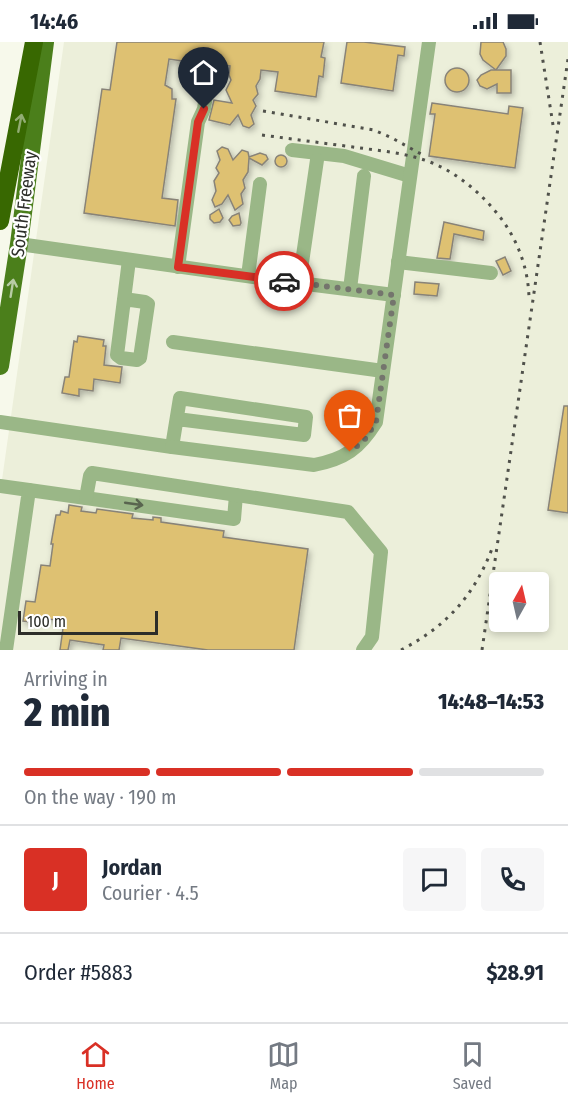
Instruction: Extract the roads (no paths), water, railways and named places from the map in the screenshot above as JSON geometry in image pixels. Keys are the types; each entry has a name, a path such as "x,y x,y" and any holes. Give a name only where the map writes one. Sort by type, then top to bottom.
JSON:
{"highway":[{"path":"0,221 34,42"}],"main road":[{"name":"South Freeway","path":"0,366 19,244 45,42"}],"lane":[{"path":"0,422 314,465 333,461 350,452 365,439 376,422 429,42"},
{"path":"178,267 198,122 204,109 207,88"},
{"path":"292,150 344,156 410,176"},
{"path":"298,283 317,160"},
{"path":"350,289 364,176"},
{"path":"248,276 260,184"},
{"path":"19,244 394,295"},
{"path":"124,299 129,260"},
{"path":"398,262 491,273"},
{"path":"173,342 383,370"},
{"path":"172,447 180,398 306,417 304,435 177,419"},
{"path":"81,497 92,472 348,512 381,552 372,637 363,650"},
{"path":"0,486 234,519 236,495"},
{"path":"6,650 29,490"}],"railway":[{"path":"540,42 553,125"},
{"path":"482,650 568,59"},
{"path":"263,111 374,130 421,154"},
{"path":"262,135 396,153 427,161 447,170 482,196 509,230 525,267 529,297"},
{"path":"401,650 432,631 457,607 478,580 493,546"}]}
